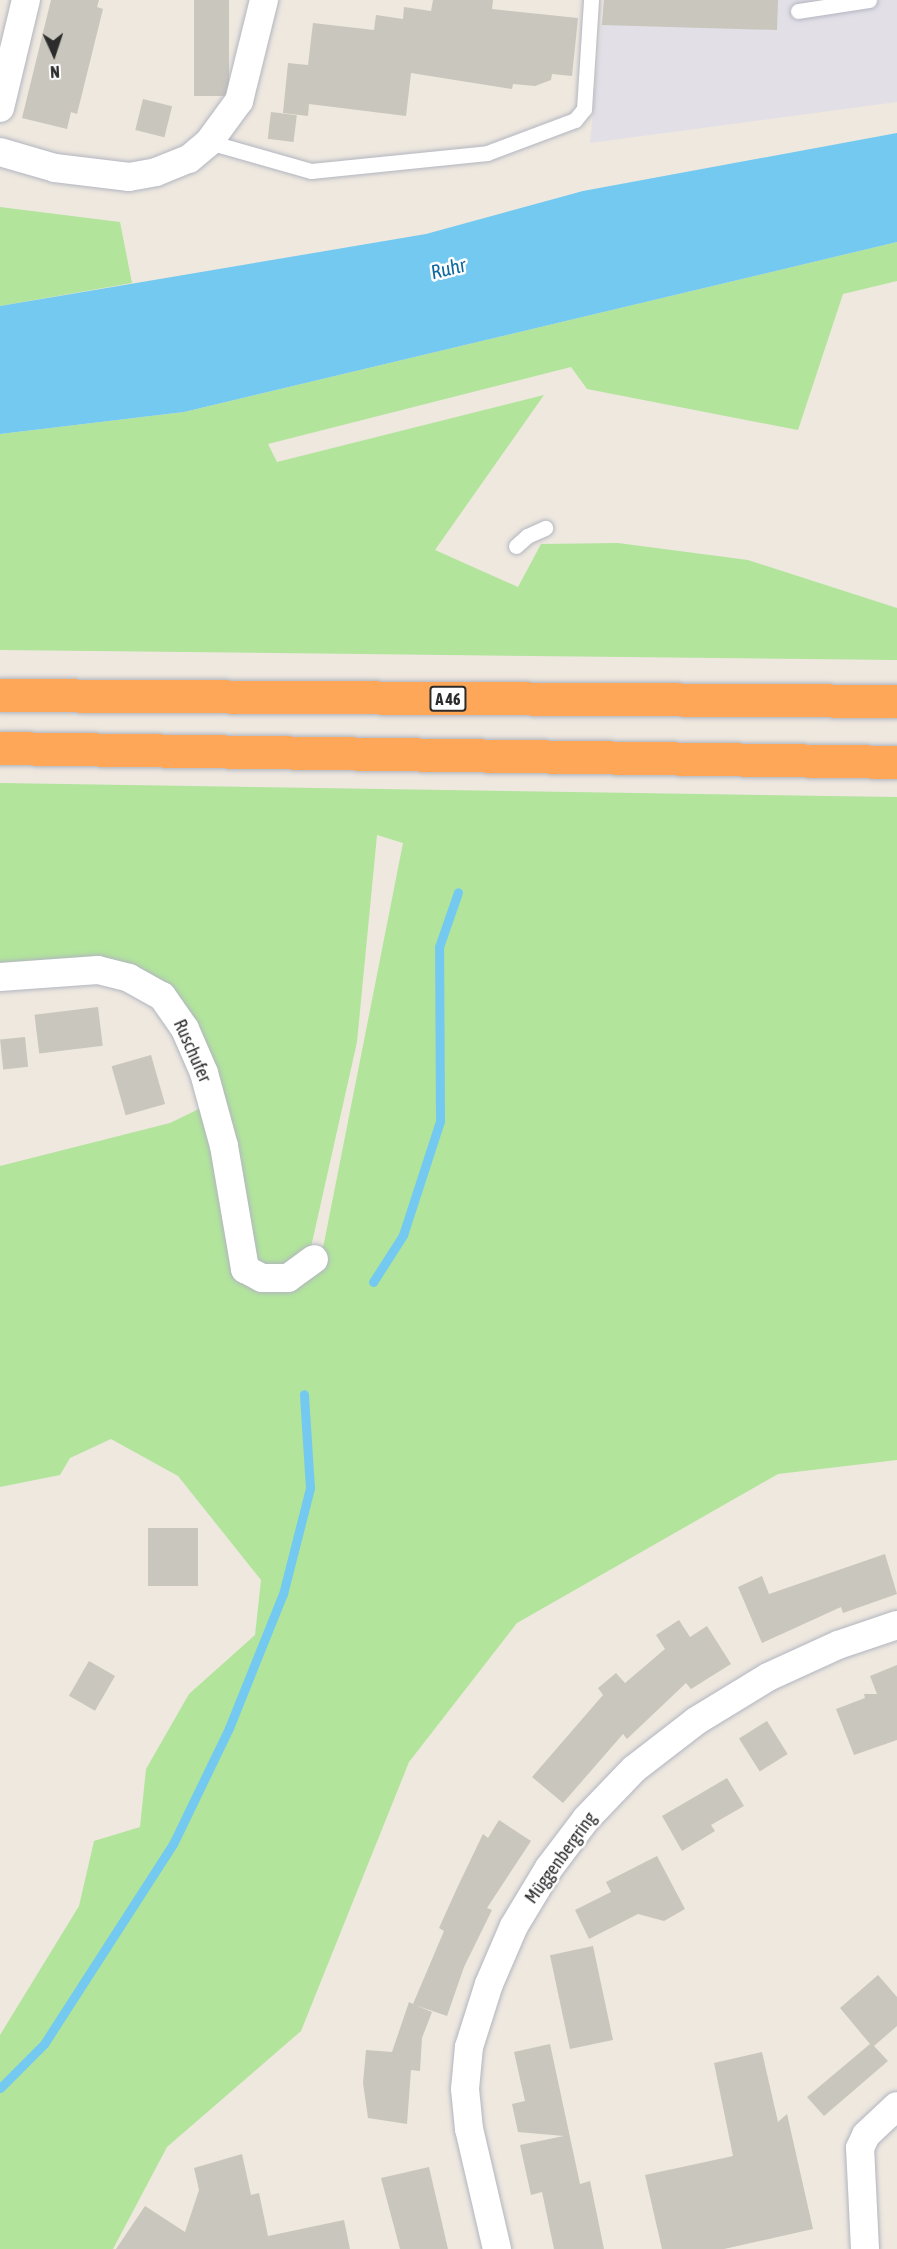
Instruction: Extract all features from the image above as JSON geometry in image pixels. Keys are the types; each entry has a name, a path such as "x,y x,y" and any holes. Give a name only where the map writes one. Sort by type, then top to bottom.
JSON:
{"highway":[{"name":"A 46","path":"0,695 897,701"},
{"path":"0,748 897,762"},
{"path":"761,760 897,780"}],"street":[{"path":"0,108 26,0"},
{"path":"0,152 55,168 129,177 156,172 189,159 209,142 239,101 264,0"},
{"name":"Ruschufer","path":"0,977 98,970 147,986 167,1003 185,1029 204,1073 224,1146 241,1261 249,1273 262,1278 288,1278 314,1259"},
{"name":"Müggenbergring","path":"497,2249 469,2129 465,2089 468,2047 489,1984 514,1926 549,1868 586,1819 634,1769 696,1721 778,1672 897,1625"},
{"path":"865,2249 860,2148 866,2135 897,2106"}],"lane":[{"path":"209,142 311,171 487,153 575,120 584,109 591,0"},
{"path":"798,11 869,0"},
{"path":"516,546 527,536 545,528"}],"shaded area":[{"path":"604,0 897,0 897,102 590,143"}],"green space":[{"path":"0,207 120,222 132,283 0,306"},
{"path":"897,242 897,281 843,294 798,430 587,389 571,367 268,444 277,462 544,395 435,550 518,587 541,544 618,543 748,560 897,608 897,660 0,650 0,434 184,412"},
{"path":"0,783 897,797 897,1460 778,1474 517,1623 409,1762 301,2031 167,2147 113,2249 0,2249 0,2035 79,1906 94,1841 140,1827 146,1769 189,1694 255,1635 261,1580 178,1476 111,1439 70,1458 60,1475 0,1487 0,1166 170,1123 205,1106 245,1276 270,1285 296,1280 319,1258 324,1243 403,843 377,835 357,1042 309,1256 291,1273 263,1272 248,1262 244,1249 215,1090 194,1031 173,999 156,984 104,964 75,963 0,973"}],"water":[{"name":"Ruhr","path":"897,133 897,242 184,412 0,434 0,306 426,234 583,191"}],"building":[{"path":"51,0 99,0 97,7 103,9 77,114 71,112 67,129 22,118"},
{"path":"194,0 229,0 229,96 194,96"},
{"path":"433,0 493,0 492,9 578,18 572,76 552,74 551,80 535,86 513,84 512,89 411,73 406,116 309,104 308,116 283,113 288,63 308,65 313,23 374,30 376,15 403,19 404,7 431,11"},
{"path":"604,0 778,0 777,30 602,25"},
{"path":"143,99 172,106 164,137 135,130"},
{"path":"271,112 297,115 294,142 268,139"},
{"path":"98,1007 103,1046 39,1054 34,1015"},
{"path":"25,1037 28,1067 3,1069 0,1040"},
{"path":"151,1055 165,1104 126,1115 112,1066"},
{"path":"148,1528 198,1528 198,1586 148,1586"},
{"path":"885,1554 897,1594 843,1613 841,1607 762,1643 738,1587 762,1576 769,1594"},
{"path":"679,1620 690,1637 707,1626 731,1664 691,1689 686,1683 627,1739 623,1734 563,1803 532,1777 603,1695 598,1688 616,1673 625,1683 665,1649 656,1635"},
{"path":"89,1661 115,1676 95,1711 69,1696"},
{"path":"897,1665 897,1740 854,1755 836,1709 865,1698 864,1694 877,1694 870,1676"},
{"path":"767,1721 788,1754 760,1772 739,1738"},
{"path":"727,1778 744,1806 711,1825 715,1831 682,1851 662,1816"},
{"path":"499,1820 531,1841 487,1908 492,1910 464,1967 447,2016 415,2005 432,2012 422,2038 420,2071 411,2070 407,2124 368,2118 363,2083 366,2050 392,2052 409,2002 413,2004 444,1931 439,1928 458,1886 483,1834 488,1838"},
{"path":"657,1856 685,1909 664,1921 638,1914 589,1939 575,1910 611,1892 606,1882"},
{"path":"593,1946 613,2040 570,2049 550,1955"},
{"path":"878,1975 897,1997 897,2026 874,2046 888,2061 824,2116 807,2097 870,2044 840,2008"},
{"path":"550,2044 580,2184 590,2181 604,2249 554,2249 542,2192 531,2195 520,2145 564,2136 518,2132 512,2104 525,2101 514,2052"},
{"path":"762,2052 778,2122 787,2114 813,2229 724,2249 662,2249 645,2175 733,2156 714,2063"},
{"path":"242,2154 251,2195 259,2193 268,2236 344,2220 350,2249 116,2249 145,2206 185,2232 199,2190 194,2168"},
{"path":"429,2167 448,2249 400,2249 381,2178"}],"waterway":[{"path":"373,1282 403,1235 440,1121 439,947 458,892"},
{"path":"0,2088 44,2044 173,1844 229,1728 283,1594 310,1488 304,1394"}]}
